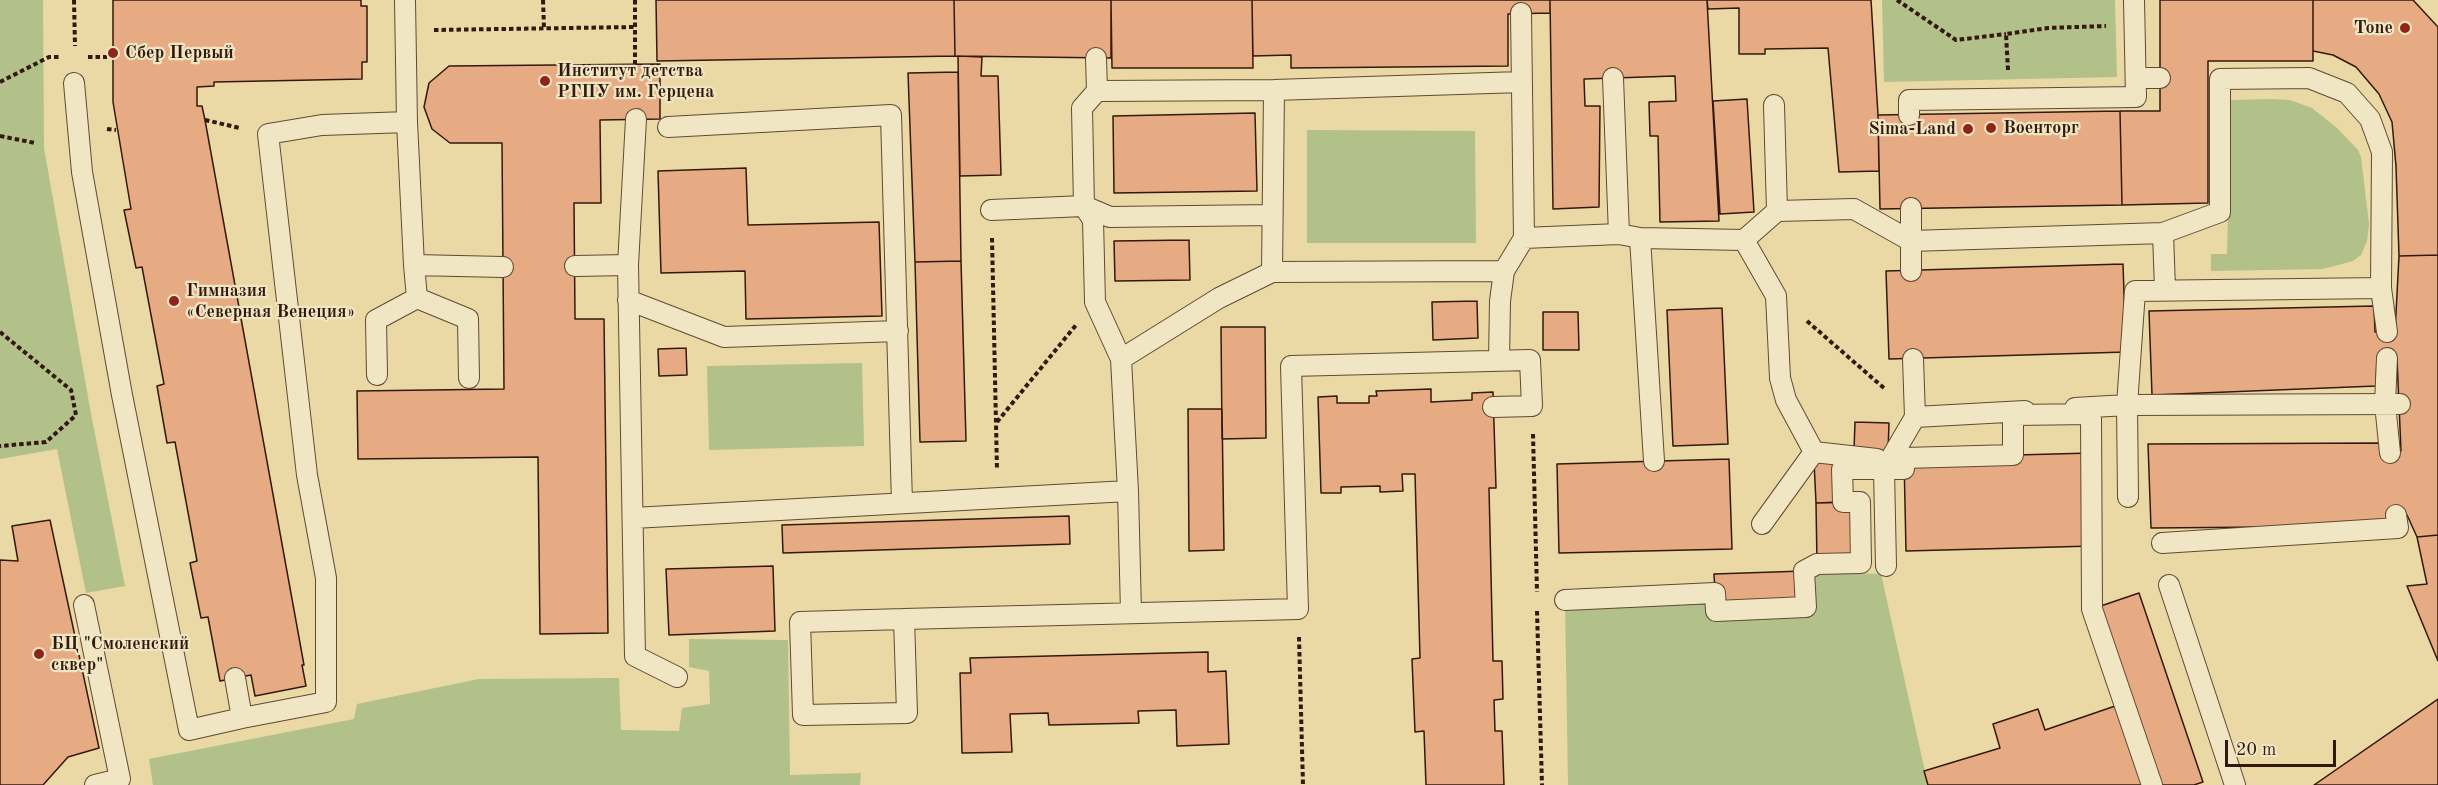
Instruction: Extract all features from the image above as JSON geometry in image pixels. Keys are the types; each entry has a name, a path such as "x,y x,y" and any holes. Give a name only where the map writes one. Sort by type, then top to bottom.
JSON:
{"lane":[{"path":"405,0 407,122 417,297"},
{"path":"1909,115 1909,100 2136,97 2134,0"},
{"path":"1498,361 1500,301 1504,271 1524,238 1521,13"},
{"path":"1096,58 1097,91 1082,108 1084,206 1093,220 1095,302 1121,359 1128,491 1131,613"},
{"path":"1613,78 1619,234"},
{"path":"2136,78 2160,78"},
{"path":"1524,238 1619,234 1640,238 1744,240 1777,211 1854,209 1911,241 2163,233 2220,212 2214,79 2309,78 2347,93 2370,119 2382,152 2381,288 2387,332"},
{"path":"74,82 82,172 122,394 189,730 326,702 326,578 307,475 268,134 322,125 407,122"},
{"path":"1097,91 1274,90 1521,82"},
{"path":"1272,272 1274,90"},
{"path":"1774,105 1777,211"},
{"path":"668,127 891,114 902,503"},
{"path":"636,119 627,300 635,656 677,677"},
{"path":"991,210 1084,206 1110,217 1272,215"},
{"path":"1911,208 1911,271"},
{"path":"2163,233 2165,289"},
{"path":"1640,238 1654,461"},
{"path":"1744,240 1776,296 1780,378 1786,400 1814,452"},
{"path":"414,265 503,267"},
{"path":"575,266 628,265"},
{"path":"1121,359 1219,298 1272,272 1504,271"},
{"path":"2128,497 2127,405 2135,291 2381,288"},
{"path":"377,375 376,320 417,297"},
{"path":"417,297 468,319 469,378"},
{"path":"627,300 724,336 898,332"},
{"path":"1886,566 1887,465 1915,417 1913,358"},
{"path":"2387,358 2392,404 2390,453"},
{"path":"904,620 907,713 803,716 800,622 1298,609 1291,366 1530,360 1532,406 1493,407"},
{"path":"1915,417 2127,405 2392,404"},
{"path":"1814,452 1904,469 1904,458 2013,455 2013,415 2091,414 2092,609 2152,785"},
{"path":"1762,524 1814,452"},
{"path":"1565,600 1715,593 1716,610 1806,608 1804,571 1817,564 1861,563 1860,502 1843,502 1842,470 1887,465"},
{"path":"633,518 1128,491"},
{"path":"2162,543 2398,528 2397,515"},
{"path":"2169,585 2232,783"},
{"path":"84,605 120,779 95,785"},
{"path":"235,678 243,718"}],"path":[{"path":"74,0 75,46"},
{"path":"543,0 544,28"},
{"path":"635,0 635,64"},
{"path":"1897,0 1956,40 2048,28 2135,24"},
{"path":"406,30 635,27"},
{"path":"2006,34 2007,58"},
{"path":"205,120 268,134"},
{"path":"0,136 35,143"},
{"path":"991,210 998,498"},
{"path":"1776,296 1915,417"},
{"path":"996,422 1095,302"},
{"path":"0,332 71,390 76,415 46,442 0,446"},
{"path":"1298,609 1303,785"}],"green space":[{"path":"0,0 43,0 44,148 91,414 125,586 86,593 57,449 0,459"},
{"path":"1882,0 2115,0 2117,77 1884,82"},
{"path":"2231,100 2290,100 2312,108 2337,128 2358,150 2361,157 2369,224 2367,241 2361,255 2353,261 2323,269 2211,271 2211,254 2227,254"},
{"path":"1307,130 1475,131 1476,243 1307,243"},
{"path":"862,363 864,446 709,450 707,366"},
{"path":"1804,571 1881,574 1928,785 1568,785 1565,600 1715,593"},
{"path":"689,639 788,640 790,775 861,773 860,785 153,785 149,759 354,719 357,704 479,679 619,678 621,730 679,731 682,708 710,704 709,671 689,667"}],"building":[{"path":"113,0 361,0 361,6 367,6 367,62 362,62 362,79 214,82 214,86 197,87 197,106 202,106 205,120 306,686 255,696 251,675 220,681 208,617 201,618 190,563 197,561 175,442 167,443 157,386 164,384 142,267 136,268 124,210 131,209 113,102"},
{"path":"656,0 954,0 955,56 657,61"},
{"path":"954,0 1111,0 1111,58 955,56"},
{"path":"1111,0 1252,0 1253,68 1112,68"},
{"path":"1252,0 1550,0 1550,13 1508,14 1508,66 1291,68 1291,55 1253,56"},
{"path":"1550,0 1707,0 1719,221 1660,222 1658,136 1650,136 1649,102 1676,101 1675,76 1584,79 1585,106 1600,106 1599,207 1553,209"},
{"path":"1707,0 1871,0 1879,171 1839,172 1828,48 1765,49 1765,54 1739,54 1739,8 1708,9"},
{"path":"2160,0 2313,0 2313,61 2208,61 2208,203 2122,205 2120,111 2160,111"},
{"path":"2313,0 2413,0 2438,27 2438,255 2399,256 2392,122 2379,94 2356,67 2333,55 2313,51"},
{"path":"958,56 982,57 981,76 998,76 1001,175 960,176"},
{"path":"660,64 660,119 600,120 601,203 574,203 575,319 604,319 608,633 540,634 538,457 358,459 357,391 504,389 502,143 450,143 432,129 424,107 429,83 449,66"},
{"path":"958,72 961,261 915,262 908,73"},
{"path":"1747,99 1754,212 1720,214 1713,101"},
{"path":"2120,111 2122,205 1880,209 1878,115"},
{"path":"1255,113 1257,191 1114,193 1113,116"},
{"path":"746,168 748,225 879,222 882,316 746,319 745,271 661,273 658,171"},
{"path":"1189,240 1190,280 1115,281 1114,241"},
{"path":"2438,255 2438,535 2417,537 2407,515 2386,515 2388,526 2151,528 2148,444 2380,443 2380,454 2401,451 2397,358 2377,358 2376,386 2152,395 2149,311 2374,306 2375,332 2395,332 2399,256"},
{"path":"961,261 966,441 920,442 915,262"},
{"path":"2123,264 2126,352 1889,359 1886,271"},
{"path":"1477,301 1478,338 1433,340 1432,302"},
{"path":"1722,308 1728,444 1673,446 1667,310"},
{"path":"1543,312 1578,312 1579,350 1543,350"},
{"path":"1221,327 1265,327 1266,438 1222,439"},
{"path":"686,348 687,375 659,376 658,349"},
{"path":"1431,389 1431,402 1472,400 1472,393 1493,392 1496,488 1489,488 1493,661 1502,661 1503,699 1494,700 1495,731 1502,731 1504,785 1426,785 1424,731 1415,732 1412,659 1420,658 1415,474 1402,474 1403,491 1380,492 1380,486 1341,487 1341,493 1321,493 1318,397 1337,396 1337,403 1369,403 1369,396 1377,396 1376,391"},
{"path":"1188,409 1222,409 1224,550 1189,551"},
{"path":"1855,422 1889,423 1888,452 1854,450"},
{"path":"2091,453 2093,546 1906,551 1904,458"},
{"path":"1729,459 1732,549 1559,553 1557,464"},
{"path":"1814,461 1842,461 1843,502 1816,503"},
{"path":"1860,502 1861,563 1817,564 1816,503"},
{"path":"1069,516 1070,544 783,553 782,525"},
{"name":"БЦ \"Смоленский сквер\"","path":"50,520 99,748 68,757 43,785 0,785 0,560 18,561 12,526"},
{"path":"2438,535 2438,661 2407,586 2427,584 2417,537"},
{"path":"773,566 775,631 669,635 666,569"},
{"path":"1804,571 1806,607 1716,611 1714,574"},
{"path":"2139,593 2203,782 2194,785 2152,785 2092,609"},
{"path":"1208,652 1208,672 1226,671 1229,744 1177,746 1176,710 1138,711 1139,723 1049,725 1048,713 1010,714 1012,752 962,753 960,673 971,673 970,658"},
{"path":"2438,699 2438,785 2314,785"},
{"path":"2124,703 2152,785 1928,785 1924,771 2000,748 1993,724 2038,709 2045,730"}],"place":[{"name":"Tone","path":"2405,28"},
{"name":"Сбер Первый","path":"113,53"},
{"name":"Институт детства РГПУ им. Герцена","path":"545,81"},
{"name":"Военторг","path":"1991,128"},
{"name":"Sima-Land","path":"1968,129"},
{"name":"Гимназия «Северная Венеция»","path":"174,301"},
{"name":"БЦ \"Смоленский сквер\"","path":"39,654"}]}
